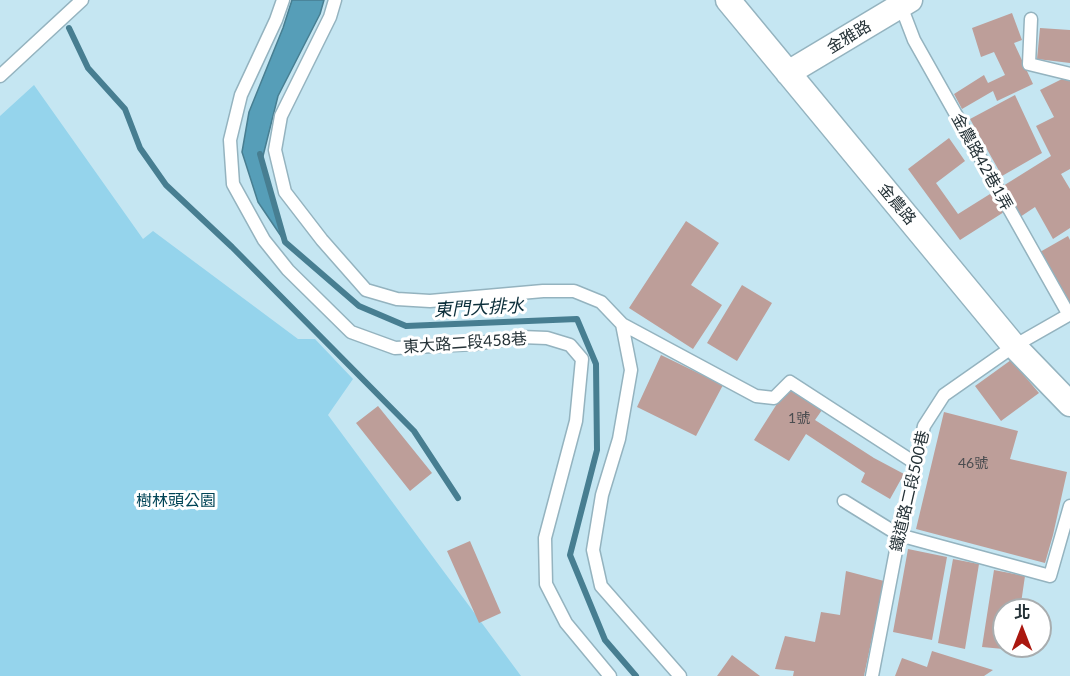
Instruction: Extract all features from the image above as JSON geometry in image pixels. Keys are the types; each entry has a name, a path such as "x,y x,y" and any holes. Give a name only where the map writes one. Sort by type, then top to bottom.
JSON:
{"street":[{"name":"金農路","path":"728,0 1014,346 1070,404"},
{"name":"金雅路","path":"788,73 903,2"}],"lane":[{"path":"0,76 82,0"},
{"name":"東大路二段458巷","path":"283,0 241,95 230,140 232,184 264,240 288,270 351,332 395,348 547,338 570,345 582,358 576,421 545,538 546,584 566,623 610,676"},
{"path":"335,0 330,17 281,116 275,150 285,192 322,240 366,290 397,299 430,301 543,291 574,291 601,302 622,324 756,396 774,398 790,382 915,463"},
{"name":"金農路42巷1弄","path":"903,2 914,40 1069,314"},
{"path":"1031,19 1029,64 1070,74"},
{"name":"鐵道路二段500巷","path":"872,676 899,535 924,426 944,395 1014,346 1069,314"},
{"path":"622,324 632,370 620,439 602,495 593,550 602,586 680,676"},
{"path":"844,501 899,535 1050,576 1070,506"}],"green space":[{"name":"樹林頭公園","path":"34,85 143,239 153,231 298,339 315,339 353,379 328,415 521,676 0,676 0,116"}],"shaded area":[{"path":"292,0 324,0 320,14 278,96 262,160 285,242 258,202 242,152 249,112"}],"building":[{"path":"1012,13 1022,40 1014,43 1033,84 997,101 993,91 962,109 954,94 984,75 988,83 1005,75 994,52 981,57 972,28"},
{"path":"1040,28 1070,30 1070,63 1037,59"},
{"path":"1070,75 1070,169 1061,174 1070,189 1070,228 1053,239 1035,207 1020,217 1003,186 1051,156 1036,126 1054,117 1040,90"},
{"path":"1015,95 1042,153 1002,176 970,119"},
{"path":"949,138 965,161 936,183 958,214 990,194 1004,212 960,240 908,169"},
{"path":"686,221 719,243 691,285 722,305 693,349 629,308"},
{"path":"1068,236 1070,240 1070,307 1040,252"},
{"path":"742,285 772,303 737,361 707,343"},
{"path":"661,355 723,385 696,436 637,407"},
{"path":"1011,360 1039,393 1001,421 975,386"},
{"path":"787,388 822,410 815,420 874,458 904,474 890,499 861,482 865,473 806,434 789,461 754,440"},
{"path":"378,406 432,473 410,491 356,423"},
{"path":"944,412 1018,431 1010,459 1067,472 1045,563 916,529"},
{"path":"470,541 501,613 479,623 447,551"},
{"path":"908,549 947,557 932,640 893,632"},
{"path":"953,559 979,564 965,649 938,643"},
{"path":"994,570 1025,576 1022,598 992,598 992,648 982,647"},
{"path":"846,571 884,581 864,676 793,676 794,671 775,669 785,636 815,642 821,612 840,615"},
{"path":"932,651 993,670 984,676 895,676 902,658 927,667"},
{"path":"732,655 760,676 717,676"}],"waterway":[{"path":"69,28 88,68 125,109 140,148 166,185 232,247 414,431 458,498"},
{"name":"東門大排水","path":"260,154 285,242 359,306 406,326 577,319 596,364 597,450 570,555 605,640 636,676"}]}
